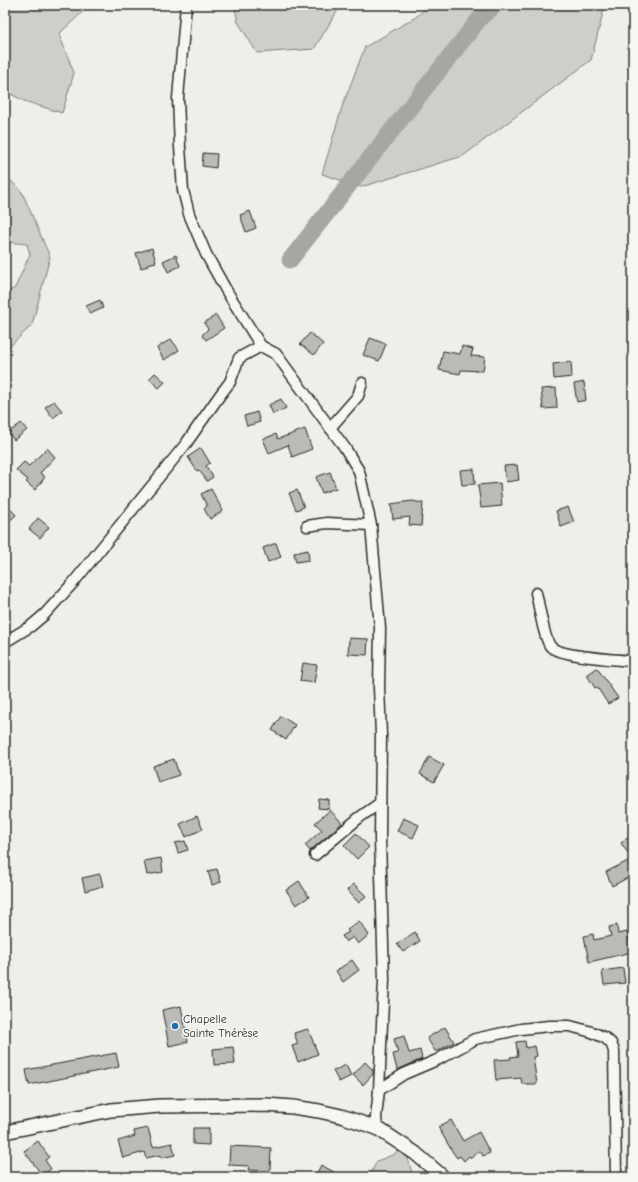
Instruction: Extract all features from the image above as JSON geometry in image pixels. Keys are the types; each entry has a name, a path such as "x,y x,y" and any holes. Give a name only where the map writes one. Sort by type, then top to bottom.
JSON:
{"main road":[{"path":"5,1132 111,1110 168,1106 266,1105 319,1110 378,1128 430,1164 444,1177"}],"street":[{"path":"186,5 178,98 183,190 190,214 206,254 226,290 261,346 276,354 330,428 359,471 371,524 380,628 380,839 384,980 379,1090 376,1117 378,1128"},
{"path":"5,642 31,626 44,615 73,583 185,445 230,382 239,358 261,346"},
{"path":"330,428 358,396 362,383"},
{"path":"307,526 327,523 371,524"},
{"path":"536,593 547,640 551,647 559,652 633,662"},
{"path":"315,855 360,817 380,803"},
{"path":"379,1090 404,1074 437,1060 474,1039 521,1029 549,1026 570,1026 592,1032 605,1038 611,1043 614,1050 616,1177"}],"shaded area":[{"path":"5,5 96,5 89,6 59,34 74,73 62,113 24,101 5,91"},
{"path":"238,5 341,5 314,49 257,53 238,22 235,8"},
{"path":"429,5 605,5 591,60 463,156 361,187 322,174 342,107 365,47 416,17"},
{"path":"5,175 22,192 50,257 32,325 5,351 5,293 15,288 30,254 27,244 5,242"},
{"path":"403,1141 413,1177 369,1177 377,1161 395,1154"}],"building":[{"path":"203,153 217,154 216,168 202,166"},
{"path":"250,211 256,228 246,232 240,215"},
{"path":"152,248 156,262 147,264 148,266 141,268 136,253"},
{"path":"176,255 180,266 168,272 163,261"},
{"path":"100,300 103,308 90,314 86,306"},
{"path":"216,315 224,328 206,340 202,335 208,329 204,323"},
{"path":"310,333 323,344 314,355 300,344"},
{"path":"370,338 386,344 379,361 363,355"},
{"path":"171,339 179,350 164,360 157,348"},
{"path":"462,346 473,349 471,356 485,357 483,371 461,370 460,374 439,370 443,351 460,354"},
{"path":"571,362 572,377 554,379 553,364"},
{"path":"155,373 165,382 159,388 149,379"},
{"path":"584,382 586,400 577,402 574,384"},
{"path":"556,388 557,408 543,409 541,389"},
{"path":"281,399 286,408 273,414 269,405"},
{"path":"54,401 62,411 53,418 45,407"},
{"path":"257,412 260,422 247,426 244,416"},
{"path":"21,423 27,430 14,440 8,433"},
{"path":"305,429 312,449 292,457 288,445 269,453 263,439 276,434 278,439"},
{"path":"47,448 55,457 40,473 45,477 35,490 26,482 28,480 16,470 24,462 29,466"},
{"path":"201,448 210,463 206,466 213,477 207,481 199,470 197,471 188,457"},
{"path":"517,465 519,480 506,482 504,466"},
{"path":"474,469 475,484 462,485 460,470"},
{"path":"330,472 336,488 322,493 316,477"},
{"path":"500,483 502,506 481,508 478,485"},
{"path":"211,489 223,511 210,519 204,509 207,506 201,494"},
{"path":"297,490 304,507 296,510 289,493"},
{"path":"412,501 423,503 421,526 409,525 410,517 393,519 391,504"},
{"path":"5,503 16,515 5,525"},
{"path":"568,507 574,522 561,527 556,511"},
{"path":"38,518 49,527 40,538 29,529"},
{"path":"276,543 281,557 268,562 263,548"},
{"path":"308,550 309,560 296,562 294,553"},
{"path":"349,638 368,639 367,655 348,654"},
{"path":"303,663 317,665 314,683 300,681"},
{"path":"597,668 618,698 608,704 587,675"},
{"path":"281,716 295,725 286,740 272,730"},
{"path":"429,757 444,765 434,782 420,774"},
{"path":"174,759 179,775 158,782 153,766"},
{"path":"319,799 329,800 329,809 318,808"},
{"path":"330,810 342,823 310,851 305,845 322,830 315,823"},
{"path":"197,816 203,829 186,837 180,824"},
{"path":"403,818 419,825 413,838 397,831"},
{"path":"356,833 369,847 357,859 344,845"},
{"path":"633,834 633,875 612,886 606,872 632,859 621,843"},
{"path":"185,841 188,850 178,853 175,843"},
{"path":"161,858 163,872 147,875 144,861"},
{"path":"217,869 221,882 212,885 208,871"},
{"path":"100,874 103,886 85,891 82,878"},
{"path":"299,881 309,897 296,905 286,890"},
{"path":"354,884 366,896 359,903 347,890"},
{"path":"359,921 369,935 358,944 353,937 346,942 342,936 349,932 347,930"},
{"path":"617,925 618,934 627,932 632,952 589,962 584,936 593,934 594,940 611,936 609,927"},
{"path":"415,932 420,941 403,952 397,944"},
{"path":"352,960 359,970 343,982 336,971"},
{"path":"623,968 625,983 604,985 602,971"},
{"name":"Chapelle Sainte Thérèse","path":"181,1006 188,1042 169,1046 162,1010"},
{"path":"445,1027 454,1042 438,1051 435,1051 427,1038"},
{"path":"308,1029 318,1054 298,1062 292,1046 298,1044 294,1033"},
{"path":"404,1036 409,1053 420,1050 422,1059 397,1070 393,1054 398,1053 394,1039"},
{"path":"525,1041 526,1048 535,1046 537,1056 533,1057 537,1084 522,1084 521,1078 496,1080 494,1060 511,1059 510,1057 518,1056 516,1042"},
{"path":"233,1047 235,1064 214,1065 213,1049"},
{"path":"116,1053 119,1067 29,1085 26,1070"},
{"path":"365,1062 373,1070 373,1074 363,1085 353,1075"},
{"path":"346,1065 351,1076 339,1082 333,1071"},
{"path":"451,1120 463,1141 479,1132 490,1153 483,1156 480,1151 471,1158 469,1156 464,1161 460,1156 457,1158 438,1127"},
{"path":"148,1128 153,1147 172,1143 175,1155 161,1158 161,1155 146,1158 144,1152 123,1158 118,1141 135,1136 134,1131"},
{"path":"193,1128 209,1128 209,1145 193,1144"},
{"path":"38,1141 49,1157 45,1160 51,1169 42,1175 24,1151"},
{"path":"230,1146 271,1148 270,1171 248,1170 249,1166 229,1165"},
{"path":"321,1165 334,1172 331,1177 315,1177"}],"waterway":[{"path":"290,260 481,17 495,5"}],"place":[{"name":"Chapelle Sainte Thérèse","path":"175,1026"}]}
